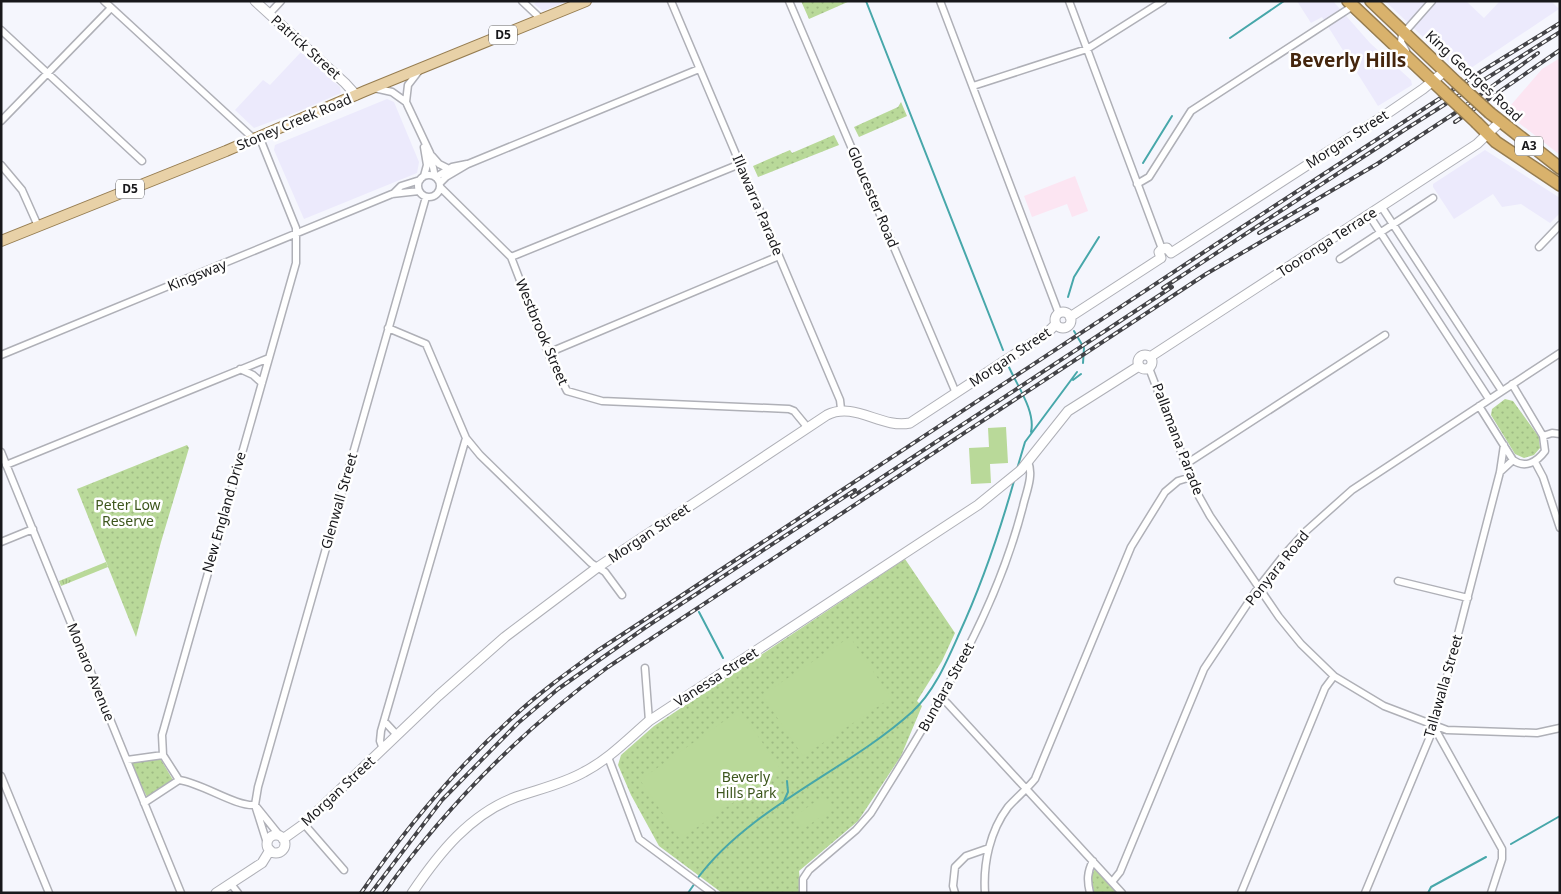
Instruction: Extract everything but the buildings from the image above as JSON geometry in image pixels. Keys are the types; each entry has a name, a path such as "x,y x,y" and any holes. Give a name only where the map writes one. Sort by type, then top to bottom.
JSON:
{"highway":[{"name":"King Georges Road","path":"1371,1 1500,122 1560,168"},
{"name":"A3","path":"1350,4 1504,147 1560,186"}],"main road":[{"name":"Stoney Creek Road","path":"1,241 257,138 372,88 586,1"}],"street":[{"path":"104,1 257,138 297,234"},
{"name":"Patrick Street","path":"255,1 356,95"},
{"path":"269,14 281,1"},
{"path":"522,1 541,19"},
{"name":"Illawarra Parade","path":"671,1 840,400 841,410"},
{"name":"Gloucester Road","path":"789,1 956,393"},
{"path":"940,1 1059,314"},
{"path":"1069,1 1162,253 1070,317"},
{"path":"973,86 1088,50 1163,1"},
{"path":"1422,72 1402,45 1401,38 1432,1"},
{"path":"1137,184 1149,178 1191,111 1350,4"},
{"path":"1,121 112,8"},
{"path":"1,30 142,161"},
{"path":"422,178 438,181 468,164 699,68"},
{"path":"421,69 408,85 406,102 423,143 430,154 437,162 449,169"},
{"name":"Morgan Street","path":"1162,253 1168,248 1172,252 1388,113 1432,82 1444,71"},
{"path":"372,88 392,92 406,102"},
{"name":"Tooronga Terrace","path":"1150,357 1477,144 1500,122"},
{"path":"423,143 426,165 418,191 426,197 437,194 438,181 430,154"},
{"path":"438,181 449,169 468,164"},
{"path":"512,257 740,164"},
{"path":"1,165 22,190 38,226"},
{"name":"Kingsway","path":"392,194 401,186 422,178"},
{"name":"Westbrook Street","path":"438,181 450,198 512,257 548,353 567,391 602,401 789,409 799,416 808,428"},
{"name":"Kingsway","path":"1,355 392,194 418,191"},
{"name":"Westbrook Street","path":"437,194 450,198"},
{"name":"Glenwall Street","path":"255,805 258,788 426,197"},
{"path":"1340,259 1433,198"},
{"path":"1381,206 1502,391"},
{"path":"1368,215 1489,399"},
{"path":"1539,247 1560,225"},
{"name":"New England Drive","path":"164,755 162,742 164,728 294,274 297,234"},
{"path":"548,353 780,256"},
{"path":"1066,313 1070,317 1070,323 1067,327 1060,327 1056,324 1055,320 1059,314 1066,313"},
{"name":"Morgan Street","path":"282,837 304,824 397,735 505,637 598,567 827,415 841,410 904,424 918,418 956,393 1047,333 1056,324"},
{"path":"388,328 426,344 466,438 487,462 605,572 622,595"},
{"path":"1186,464 1385,335"},
{"name":"Ponyara Road","path":"1112,882 1120,872 1204,669 1258,588 1305,532 1346,495 1560,353"},
{"path":"1142,356 1150,357 1152,363 1149,368 1144,370 1139,366 1138,361 1142,356"},
{"path":"6,465 269,358"},
{"path":"1028,462 1068,411 1139,366"},
{"name":"Pallamana Parade","path":"1149,368 1191,477 1210,516 1258,588 1301,644 1334,676 1384,706 1434,727 1446,730 1538,733 1560,728"},
{"path":"240,369 253,375 262,383"},
{"path":"1479,406 1513,460 1519,464 1535,462 1545,451 1544,436 1512,384"},
{"path":"1544,436 1552,433 1560,434"},
{"path":"383,749 380,736 384,721 466,438"},
{"name":"Tallawalla Street","path":"1365,893 1434,727 1500,472 1504,445"},
{"name":"Monaro Avenue","path":"1,452 181,893"},
{"path":"1500,472 1513,460"},
{"name":"Vanessa Street","path":"412,893 456,836 478,817 516,797 567,781 608,757 649,720 966,512 1028,462"},
{"name":"Bundara Street","path":"803,893 803,879 809,870 856,830 871,812 942,700 962,662 985,613 1016,533 1030,480 1031,468 1028,462"},
{"path":"1535,462 1543,477 1560,528"},
{"path":"985,893 984,879 989,848 1007,809 1035,779 1131,547 1165,492 1178,482 1191,477"},
{"path":"1,542 33,529"},
{"path":"1398,581 1468,598"},
{"path":"645,668 649,720"},
{"path":"1241,893 1325,688 1334,676"},
{"path":"942,700 947,702 1122,893"},
{"path":"384,721 397,735"},
{"path":"1434,727 1502,849 1502,859 1491,893"},
{"path":"126,760 164,755 180,780"},
{"path":"608,757 639,839 689,874 712,893"},
{"path":"1,776 49,893"},
{"path":"144,803 180,780 190,781 239,803 255,805 282,837 285,846 281,851 275,853 268,847 255,805"},
{"path":"1,797 8,794"},
{"path":"304,824 344,870"},
{"path":"216,893 262,863 271,836 282,837"},
{"path":"955,893 953,886 955,867 966,856 989,848"},
{"path":"1090,893 1088,876 1093,861"},
{"path":"230,884 238,893"}],"shaded area":[{"path":"537,1 568,1 543,11 534,4"},
{"path":"1297,1 1333,1 1370,43 1411,80 1412,85 1378,106 1322,17 1311,23"},
{"path":"1385,1 1466,1 1484,18 1500,1 1551,1 1559,9 1462,74"},
{"path":"301,52 340,87 341,93 254,128 235,110 263,80 270,85"},
{"path":"1560,58 1560,155 1505,112 1542,69"},
{"path":"387,99 394,102 419,162 417,173 304,219 274,150 275,145"},
{"path":"1485,150 1560,198 1560,213 1550,223 1521,204 1502,207 1493,194 1454,219 1433,187 1433,184"},
{"path":"1075,176 1088,211 1072,217 1067,204 1032,217 1024,196"}],"green space":[{"path":"801,1 850,1 809,19"},
{"path":"901,102 907,116 859,137 854,127 898,107"},
{"path":"834,135 839,145 758,177 753,166 790,150 792,153"},
{"path":"1505,399 1513,401 1539,437 1540,448 1534,455 1524,458 1515,454 1491,415 1492,409"},
{"path":"1006,427 1008,463 990,464 991,483 971,484 969,448 989,447 988,428"},
{"name":"Peter Low Reserve","path":"187,445 189,448 161,542 136,637 77,489"},
{"name":"Beverly Hills Park","path":"905,559 955,633 942,661 917,701 922,706 901,756 858,821 799,871 801,893 722,893 659,846 631,795 618,765 621,755 654,726"},
{"path":"106,562 108,567 61,586 59,581"},
{"path":"850,637 891,698 803,756 762,695"},
{"path":"740,710 781,770 680,839 640,780"},
{"path":"160,758 173,780 147,797 130,763"},
{"path":"823,796 832,809 803,829 794,817"},
{"path":"1095,869 1117,893 1094,893 1091,876"}],"waterway":[{"path":"866,1 1003,350"},
{"path":"1230,38 1284,1"},
{"path":"1143,163 1172,116"},
{"path":"1068,297 1074,277 1099,237"},
{"path":"1074,331 1084,348 1083,363"},
{"path":"1008,365 1031,415 1031,432"},
{"path":"1017,469 1025,442 1077,372"},
{"path":"1073,380 1081,374"},
{"path":"697,879 719,854 744,831 771,810 887,733 920,704 945,665 983,578 1014,481"},
{"path":"699,612 723,658"},
{"path":"783,803 788,792 787,781"},
{"path":"1511,844 1560,816"},
{"path":"1428,893 1431,887 1486,857"},
{"path":"688,893 695,883"}],"railway":[{"path":"361,893 413,823 471,757 523,708 597,651 1233,233 1485,69 1560,23"},
{"path":"1163,288 1409,127 1560,32"},
{"path":"1455,122 1560,50"},
{"path":"1259,233 1377,164 1455,113 1538,53"},
{"path":"384,893 433,830 487,771 545,717 608,667 1206,274 1317,209"},
{"path":"852,497 1172,287"},
{"path":"371,893 442,800 518,723 558,689 646,627 855,490"}],"district":[{"name":"Beverly Hills","path":"1348,60"}]}
